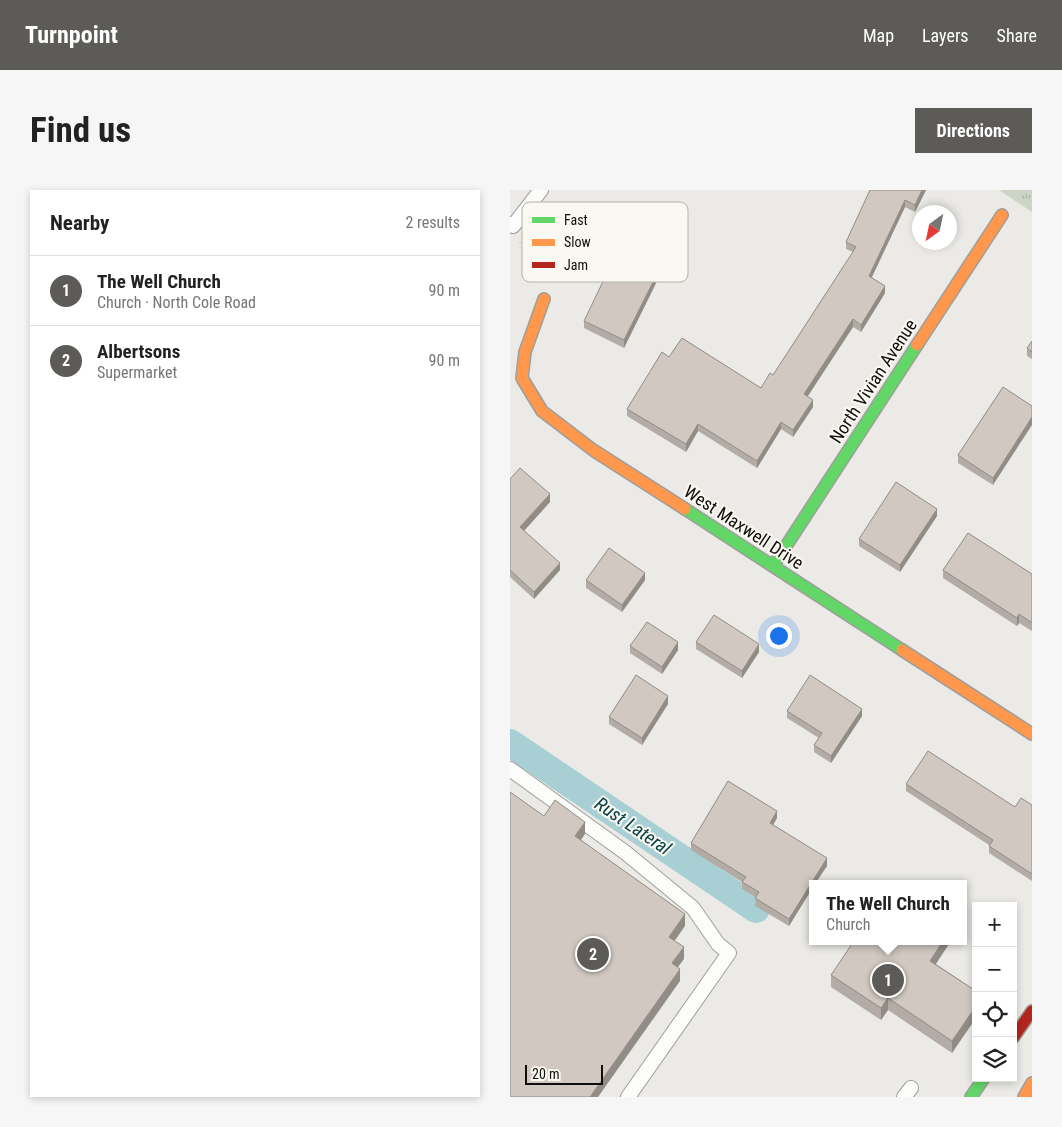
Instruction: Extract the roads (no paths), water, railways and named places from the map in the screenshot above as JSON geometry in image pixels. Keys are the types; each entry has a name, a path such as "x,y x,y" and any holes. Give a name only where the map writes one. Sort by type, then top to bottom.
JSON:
{"street":[{"name":"North Vivian Avenue","path":"773,566 1002,215"},
{"name":"West Maxwell Drive","path":"544,299 525,352 522,378 542,411 593,450 1032,734"},
{"path":"1014,1037 1032,1011"},
{"path":"971,1097 981,1082"},
{"path":"1024,1097 1032,1082"}],"lane":[{"path":"531,202 541,190"},
{"path":"511,225 522,212"},
{"path":"510,769 626,853 693,908 718,944 729,953 628,1097"}],"waterway":[{"name":"Rust Lateral","path":"510,743 756,909"}],"place":[{"name":"Albertsons","path":"593,954"},
{"name":"The Well Church","path":"888,980"}]}
